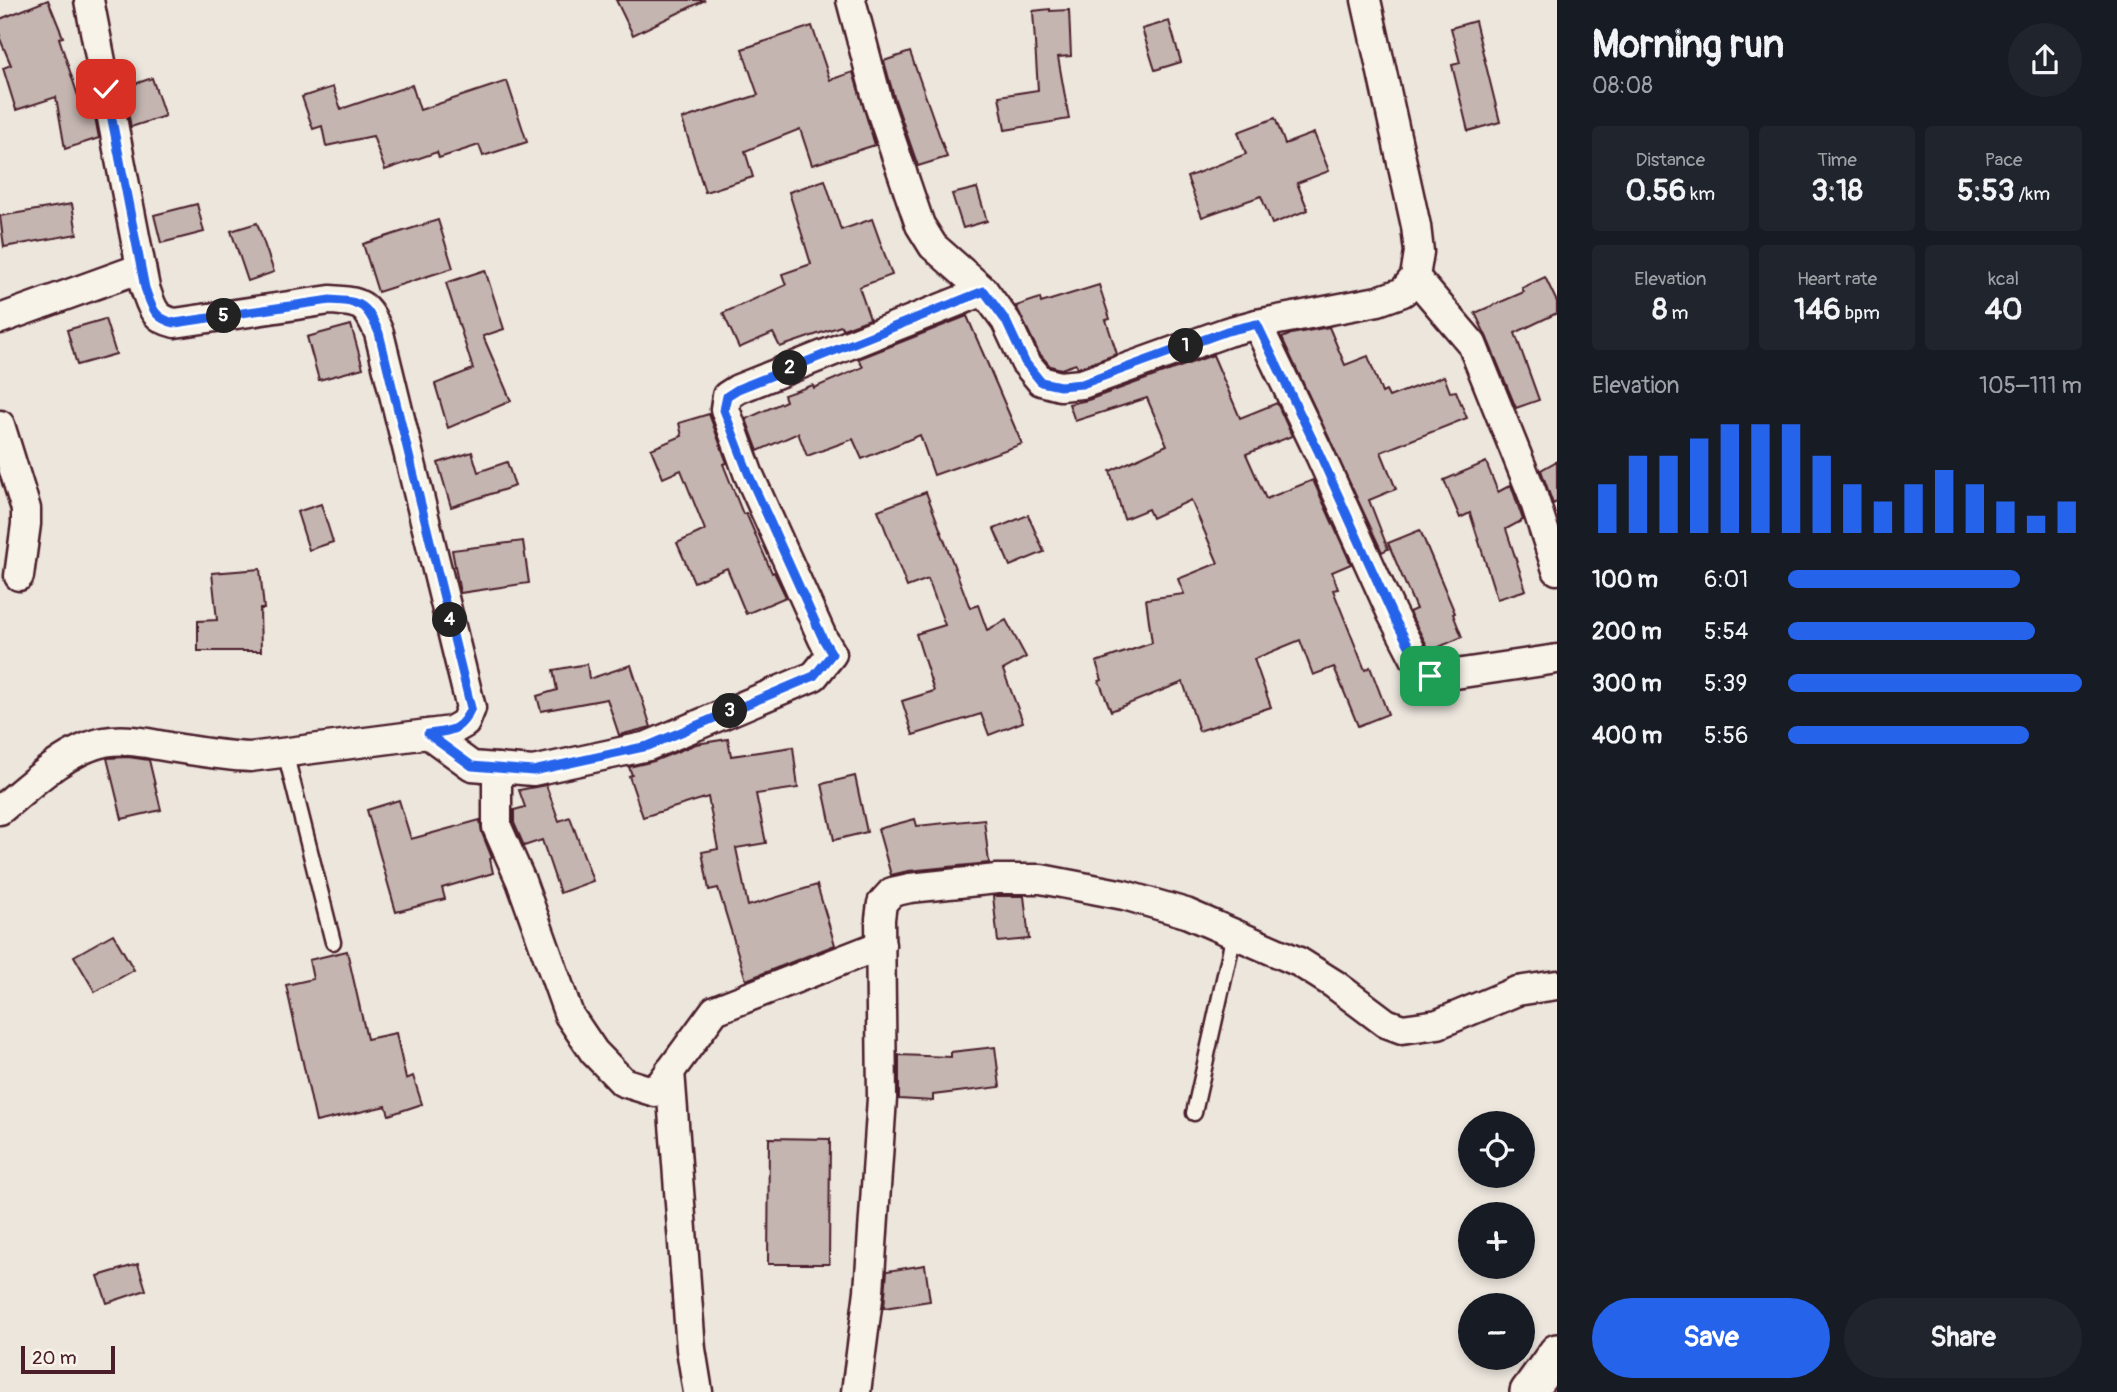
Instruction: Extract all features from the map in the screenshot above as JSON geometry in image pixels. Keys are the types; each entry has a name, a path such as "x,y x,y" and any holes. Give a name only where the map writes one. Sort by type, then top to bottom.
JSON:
{"street":[{"path":"0,810 48,771 80,750 104,742 133,741 227,756 250,757 451,731 465,723 471,708 379,333 370,312 355,302 330,300 175,323 164,321 154,312 145,288 89,0"},
{"path":"851,0 878,102 920,225 933,246 984,291 1006,321 1025,362 1041,382 1060,386 1082,384 1227,331 1378,301 1403,292 1415,277 1419,252 1416,226 1366,0"},
{"path":"0,319 141,268"},
{"path":"1415,277 1472,344 1532,493 1557,570"},
{"path":"428,734 472,766 533,771 648,746 814,676 832,654 748,473 724,410 727,396 738,389 984,291"},
{"path":"1257,324 1387,603 1422,670 1430,676 1442,676 1557,659"},
{"path":"0,425 26,509 19,576"},
{"path":"496,768 497,827 521,881 569,1015 594,1052 623,1082 655,1092 715,1010 881,945"},
{"path":"856,1392 869,1291 882,1098 882,903 892,892 997,879 1041,879 1124,895 1186,913 1299,962 1386,1023 1402,1029 1438,1024 1517,991 1557,985"},
{"path":"670,1071 691,1349 698,1392"},
{"path":"1528,1392 1557,1352"}],"lane":[{"path":"285,752 333,942"},
{"path":"1194,1113 1234,934"}],"building":[{"path":"48,0 63,37 59,38 80,102 91,98 99,138 65,149 56,97 16,110 3,68 11,65 0,39 0,19"},
{"path":"616,0 705,0 633,35"},
{"path":"1069,10 1071,56 1058,57 1069,119 1005,130 999,96 1038,90 1033,11"},
{"path":"1169,21 1181,62 1155,70 1142,29"},
{"path":"1475,21 1500,122 1468,131 1452,65 1460,63 1451,28"},
{"path":"812,26 830,80 853,72 875,145 812,165 800,129 745,151 753,177 705,192 682,119 758,95 742,49"},
{"path":"910,52 947,157 918,166 884,61"},
{"path":"152,78 165,116 131,127 123,88"},
{"path":"507,81 527,142 483,156 479,145 439,158 437,152 385,170 373,136 326,146 322,126 313,129 302,97 333,87 341,109 412,85 420,110"},
{"path":"1275,118 1285,144 1314,133 1329,171 1297,183 1308,210 1272,224 1261,196 1202,217 1187,177 1246,154 1238,132"},
{"path":"825,180 841,230 872,219 892,275 859,287 870,319 780,347 773,333 739,348 723,313 786,285 782,274 811,264 789,192"},
{"path":"977,188 987,221 963,228 952,194"},
{"path":"72,204 77,234 4,247 0,216"},
{"path":"197,204 204,232 161,243 154,215"},
{"path":"438,220 453,268 378,292 363,244"},
{"path":"257,223 274,272 248,281 231,231"},
{"path":"485,270 504,329 483,336 511,401 448,428 435,384 473,369 446,283"},
{"path":"1545,277 1557,302 1557,313 1515,333 1539,400 1516,408 1475,313 1524,292 1522,288"},
{"path":"1099,285 1117,354 1078,368 1076,364 1061,369 1050,366 1039,353 1016,306 1040,298 1041,303"},
{"path":"967,316 1022,444 934,475 920,435 862,459 853,439 807,456 798,433 758,451 746,419 786,401 784,395 813,385 814,388 863,367 858,359"},
{"path":"105,319 116,354 77,365 67,330"},
{"path":"351,325 363,368 319,380 307,337"},
{"path":"1329,327 1345,365 1368,356 1382,393 1386,391 1389,397 1444,376 1450,392 1456,391 1467,418 1381,452 1396,489 1369,500 1388,549 1382,552 1282,338"},
{"path":"1213,355 1240,418 1277,403 1292,436 1246,454 1266,499 1313,480 1351,564 1332,572 1338,589 1333,590 1365,670 1370,667 1388,714 1358,726 1334,667 1313,675 1300,640 1254,659 1271,707 1199,731 1183,682 1111,711 1099,681 1102,680 1096,662 1152,643 1146,599 1184,594 1178,579 1218,563 1191,500 1152,518 1148,509 1124,519 1110,471 1167,445 1147,398 1075,421 1069,404 1088,400"},
{"path":"709,414 727,463 723,464 743,514 746,513 772,573 774,572 786,597 746,614 727,568 694,582 677,543 705,530 681,470 663,478 651,449 682,436 679,423"},
{"path":"472,452 478,472 507,462 515,486 451,507 438,463"},
{"path":"1557,461 1557,502 1553,504 1541,470"},
{"path":"1486,462 1498,492 1511,485 1523,520 1506,529 1526,590 1497,599 1470,513 1460,518 1444,480"},
{"path":"926,492 970,608 978,605 987,630 1006,620 1026,657 1003,670 1023,722 989,735 981,714 913,735 902,701 934,691 916,634 945,625 928,579 907,587 878,510"},
{"path":"321,504 333,542 309,550 297,512"},
{"path":"1028,515 1044,552 1010,566 994,529"},
{"path":"1420,530 1455,613 1453,614 1462,637 1430,651 1409,612 1416,609 1388,543"},
{"path":"523,541 529,583 460,593 452,550"},
{"path":"260,569 264,609 260,609 261,651 198,651 198,621 217,620 212,573"},
{"path":"587,664 589,679 631,665 651,727 619,735 607,699 541,711 537,696 557,690 553,670"},
{"path":"728,739 731,756 793,747 798,788 756,794 766,843 736,848 748,906 817,885 835,945 746,980 718,888 709,890 702,852 718,849 708,797 643,817 629,776 632,775 629,767 654,761 696,744"},
{"path":"107,758 149,760 161,810 122,819"},
{"path":"855,776 867,832 834,840 822,784"},
{"path":"546,785 559,821 570,817 593,881 560,893 542,840 524,846 514,823 514,810 525,807 519,790"},
{"path":"399,800 411,839 480,820 492,858 493,873 442,888 445,899 396,912 367,810"},
{"path":"915,819 917,826 984,819 989,863 891,875 878,829"},
{"path":"993,896 1024,896 1029,939 998,942"},
{"path":"113,934 134,970 95,992 74,956"},
{"path":"347,951 367,1039 396,1033 406,1079 413,1076 422,1104 389,1115 386,1106 316,1122 286,985 313,979 309,960"},
{"path":"995,1047 1000,1087 933,1095 933,1101 899,1099 899,1055 951,1057 951,1052"},
{"path":"769,1138 830,1139 829,1264 768,1264"},
{"path":"138,1264 146,1290 107,1303 98,1276"},
{"path":"925,1265 930,1301 884,1308 887,1271"}],"route":[{"path":"106,89 145,288 154,312 164,321 175,323 330,300 355,302 370,312 379,333 471,708 465,723 451,731 428,734 472,766 533,771 648,746 814,676 832,654 748,473 724,410 727,396 738,389 984,291 1006,321 1025,362 1041,382 1060,386 1082,384 1227,331 1257,324 1392,614 1422,670 1430,676"}]}
